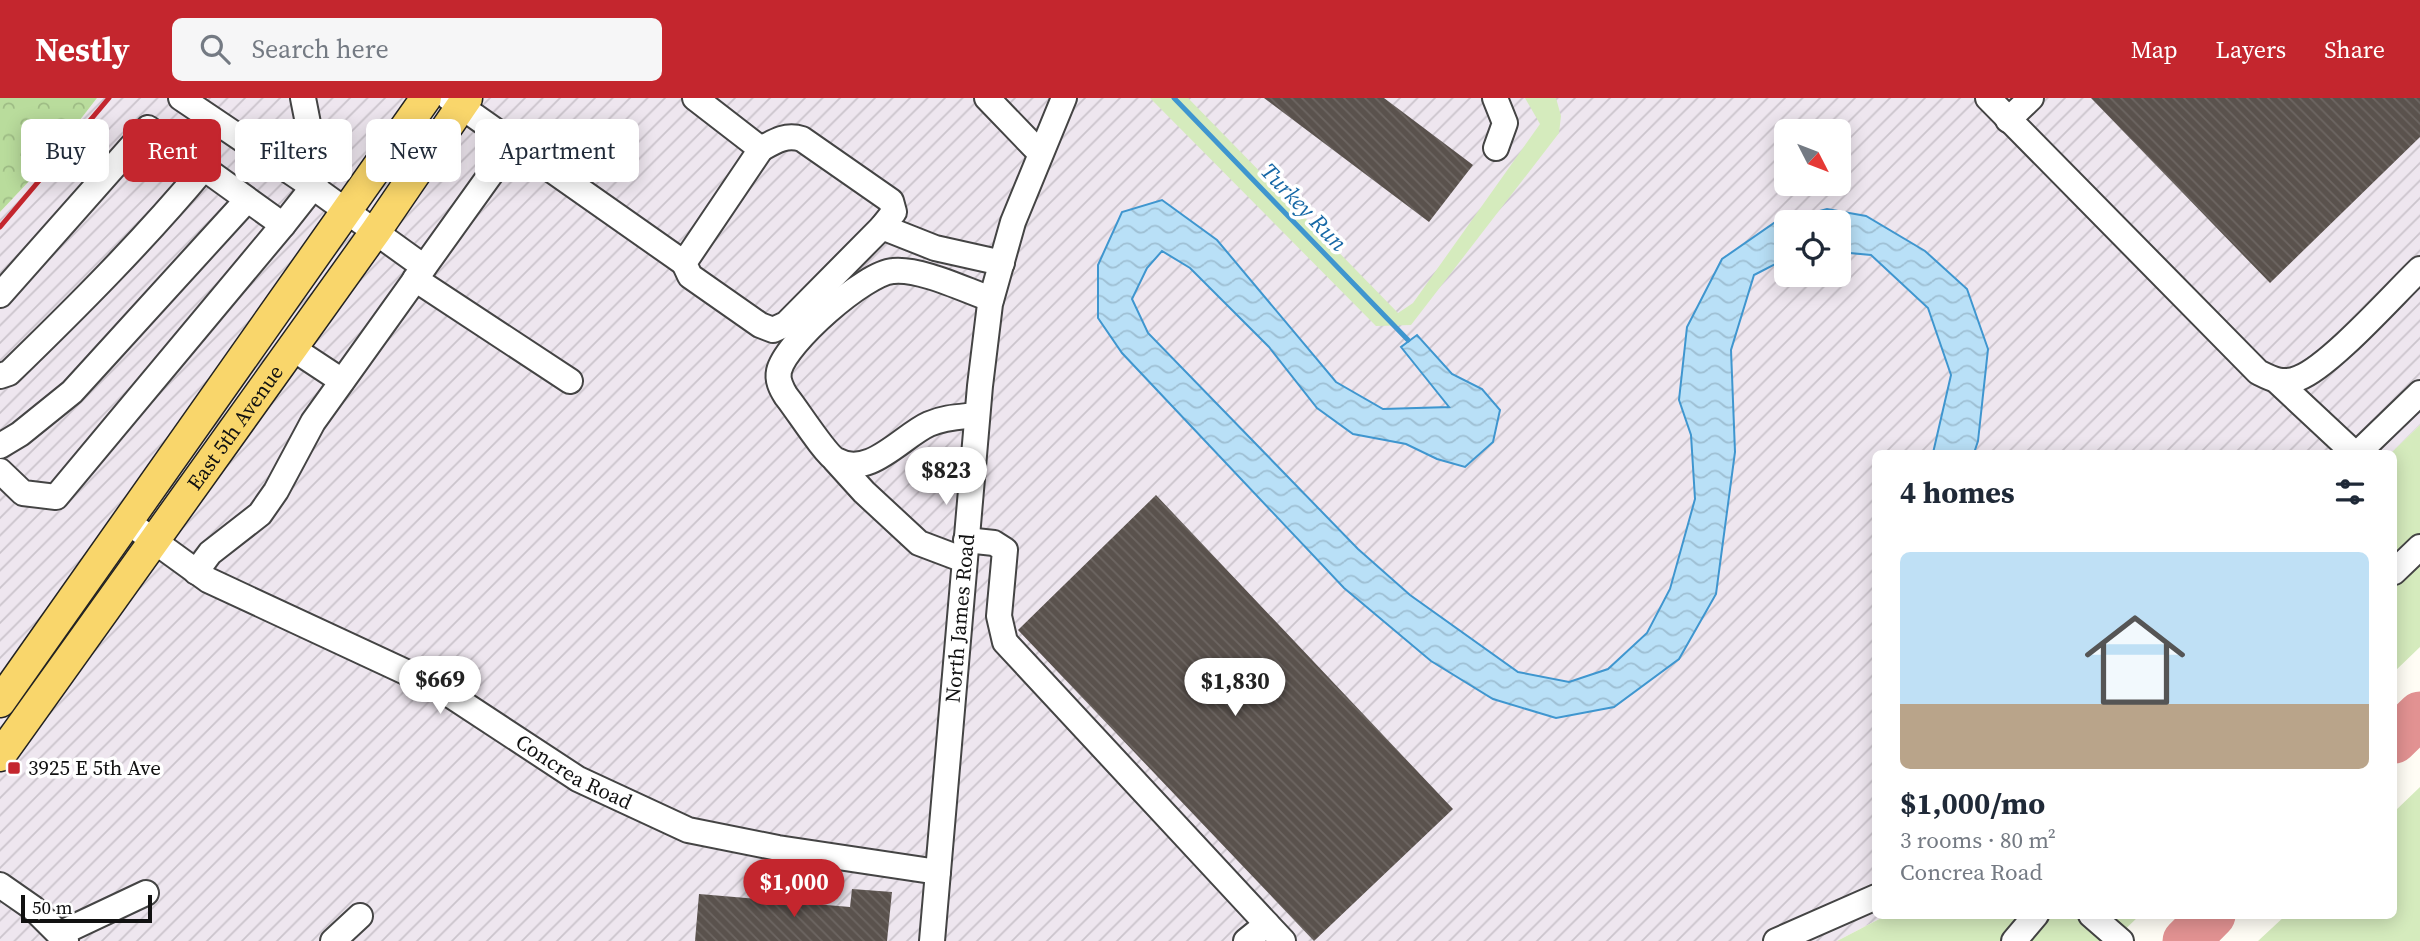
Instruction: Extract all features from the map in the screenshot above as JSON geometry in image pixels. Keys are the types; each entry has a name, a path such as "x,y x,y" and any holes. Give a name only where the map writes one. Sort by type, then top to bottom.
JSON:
{"main road":[{"name":"East 5th Avenue","path":"0,702 426,98"},
{"name":"East 5th Avenue","path":"4,743 154,541 468,103"}],"street":[{"path":"181,98 376,231 420,273 569,381"},
{"path":"0,471 23,493 56,497 313,187 318,174 303,98"},
{"path":"695,98 761,149"},
{"path":"988,98 1040,153"},
{"name":"North James Road","path":"932,941 977,415 991,299 1013,222 1064,98"},
{"path":"1494,98 1505,123 1496,148"},
{"path":"1988,98 2258,372 2278,382 2353,450"},
{"path":"2008,120 2031,98"},
{"path":"468,103 486,119"},
{"path":"569,182 684,263 690,276 760,325 773,330 786,324 894,212 891,201 802,139 780,138 761,149 684,263"},
{"path":"0,295 123,156"},
{"path":"221,181 282,225"},
{"path":"0,376 9,373 92,291 158,223 192,182"},
{"path":"196,572 211,553 260,514 276,491 313,422 485,182"},
{"path":"0,446 20,434 72,392 247,200"},
{"path":"882,227 935,248 1002,263"},
{"path":"2278,382 2299,378 2324,361 2420,269"},
{"path":"991,299 911,272 894,271 863,282 793,345 778,373 780,386 835,460 864,492 919,543 965,550 994,543 1005,550 999,616 1004,642 1275,932 1246,941"},
{"path":"292,348 342,381"},
{"path":"2359,450 2420,393"},
{"path":"835,460 848,464 868,462 926,425 945,418 977,415"},
{"name":"Concrea Road","path":"128,522 208,580 438,687 578,779 688,830 778,848 937,873"},
{"path":"2397,569 2420,547"},
{"path":"0,885 33,908 62,938 146,893"},
{"path":"1776,941 1872,899"},
{"path":"333,941 360,916"},
{"path":"2014,941 2033,919"},
{"path":"2096,919 2121,941"}],"shaded area":[{"path":"97,98 2420,98 2420,425 2394,450 1872,450 1872,919 1879,919 1837,941 0,941 0,212 28,182 109,182 109,119 81,119"}],"green space":[{"path":"0,98 97,98 81,119 21,119 21,182 28,182 0,212"},
{"path":"1150,98 1188,98 1398,313 1413,303 1540,124 1525,98 1556,98 1561,116 1559,133 1411,325 1376,326"},
{"path":"2420,425 2420,647 2397,669 2397,450 2394,450"},
{"path":"2420,787 2420,941 2258,941 2282,919 2397,919 2397,809"},
{"path":"1879,919 2136,919 2113,941 1837,941"}],"water":[{"path":"1162,200 1217,240 1336,382 1383,409 1449,407 1401,347 1417,335 1452,374 1482,389 1500,410 1493,442 1465,467 1437,459 1406,444 1353,434 1317,408 1269,347 1190,268 1162,251 1147,268 1132,299 1148,333 1358,549 1410,595 1518,672 1569,682 1608,669 1647,633 1670,589 1695,499 1691,435 1679,400 1687,327 1722,259 1774,223 1774,265 1754,275 1731,350 1735,452 1716,594 1679,659 1614,707 1556,718 1493,699 1431,661 1344,588 1122,353 1098,318 1098,265 1122,212"},
{"path":"1851,213 1866,216 1925,251 1967,289 1988,349 1975,450 1934,450 1951,375 1928,308 1871,255 1851,253"}],"building":[{"path":"1264,98 1384,98 1473,165 1429,222"},
{"path":"2091,98 2420,98 2420,137 2270,283"},
{"path":"1156,495 1453,809 1314,941 1018,630"},
{"path":"852,889 892,892 887,941 695,941 699,894 850,907"}],"waterway":[{"name":"Turkey Run","path":"1174,98 1408,340"}],"taxiway":[{"path":"2397,737 2420,715"},
{"path":"2186,941 2208,919"}],"railway":[{"path":"0,227 109,98"}],"place":[{"name":"3925 E 5th Ave","path":"14,768"}]}
